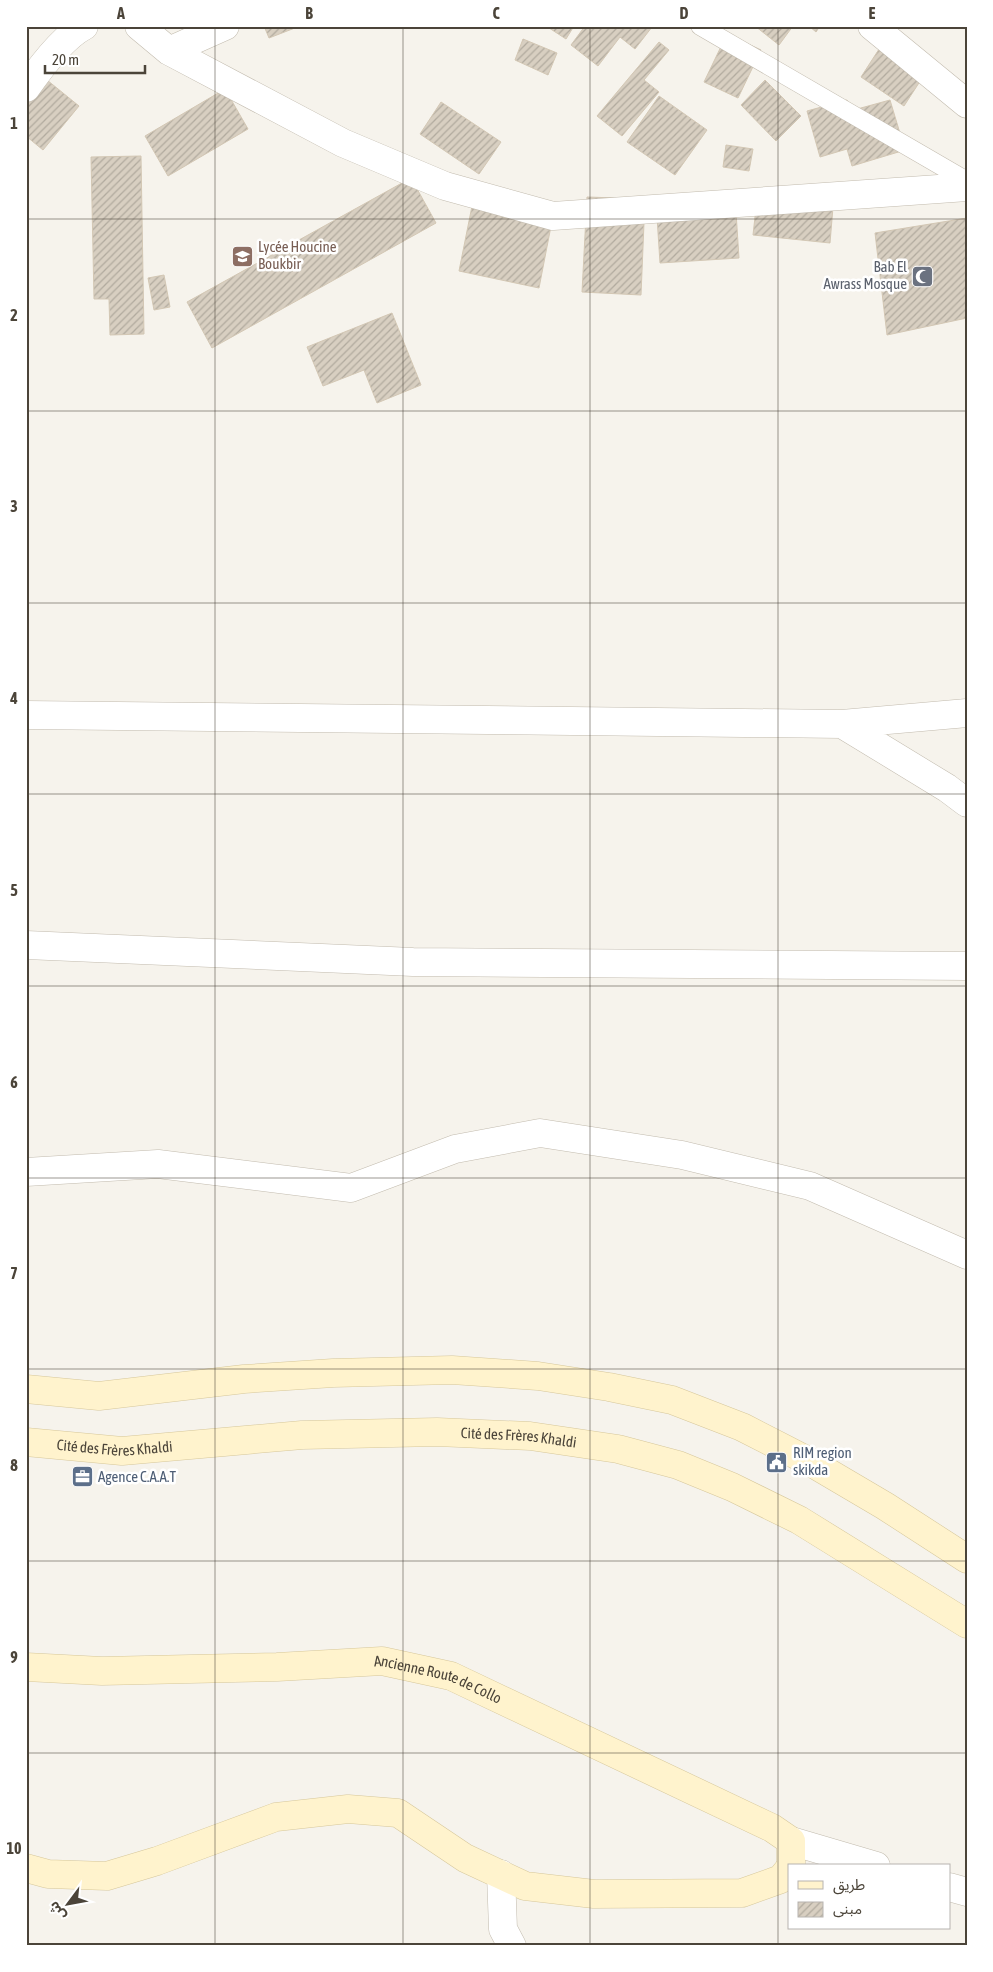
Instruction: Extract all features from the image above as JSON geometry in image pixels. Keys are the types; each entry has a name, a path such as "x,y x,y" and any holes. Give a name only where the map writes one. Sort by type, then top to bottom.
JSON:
{"main road":[{"path":"26,1389 99,1396 244,1379 333,1373 452,1370 538,1376 609,1387 672,1400 742,1427 812,1463 885,1506 967,1559"},
{"name":"Cité des Frères Khaldi","path":"26,1442 122,1451 302,1435 437,1432 530,1436 618,1449 678,1465 749,1495 799,1520 967,1624"},
{"name":"Ancienne Route de Collo","path":"26,1667 102,1672 277,1667 382,1661 452,1676 772,1828 790,1858"},
{"path":"26,1868 48,1874 108,1876 157,1861 276,1817 348,1809 398,1813 465,1858 525,1886 594,1894 742,1893 781,1879 790,1858"}],"street":[{"path":"26,88 41,68 76,30 84,26"},
{"path":"139,26 169,50 352,147 445,186 553,216 967,187"},
{"path":"169,50 225,26"},
{"path":"872,26 967,104"},
{"path":"26,715 842,724 967,713"},
{"path":"842,724 947,788 967,804"},
{"path":"26,945 413,962 967,966"},
{"path":"26,1172 158,1164 351,1188 455,1148 540,1133 682,1155 810,1186 967,1255"},
{"path":"790,1858 854,1864"},
{"path":"501,1874 503,1929 512,1946"},
{"path":"950,1887 967,1892"}],"lane":[{"path":"700,26 967,181"}],"building":[{"path":"264,26 300,26 269,38"},
{"path":"546,26 574,26 566,39"},
{"path":"585,26 652,27 635,49 620,37 598,66 571,45"},
{"path":"755,26 793,26 779,45"},
{"path":"809,26 820,26 816,32"},
{"path":"727,34 761,50 738,98 704,82"},
{"path":"523,39 557,53 548,75 515,60"},
{"path":"659,42 669,50 644,80 659,92 622,136 597,116"},
{"path":"883,43 926,72 904,106 861,77"},
{"path":"47,80 79,106 43,150 26,136 26,105"},
{"path":"765,80 801,116 776,141 741,105"},
{"path":"225,89 248,129 168,176 145,136"},
{"path":"659,96 707,130 675,175 627,142"},
{"path":"847,100 850,111 890,100 905,150 852,166 847,149 820,157 807,111"},
{"path":"441,102 501,142 479,174 420,134"},
{"path":"726,145 753,149 749,171 723,167"},
{"path":"141,156 144,334 110,335 109,299 94,299 91,157"},
{"path":"411,178 436,223 212,348 187,302"},
{"path":"474,196 552,221 539,288 459,271"},
{"path":"587,197 645,199 641,295 582,292"},
{"path":"757,199 833,207 830,243 753,235"},
{"path":"736,212 739,258 660,263 657,217"},
{"name":"Bab El Awrass Mosque","path":"967,218 967,318 887,335 875,233"},
{"path":"164,275 170,307 154,310 148,278"},
{"path":"392,313 421,385 377,403 364,370 323,386 307,347"}],"place":[{"name":"Lycée Houcine Boukbir","path":"242,256"},
{"name":"Bab El Awrass Mosque","path":"923,276"},
{"name":"RIM region skikda","path":"777,1462"},
{"name":"Agence C.A.A.T","path":"82,1477"}]}
